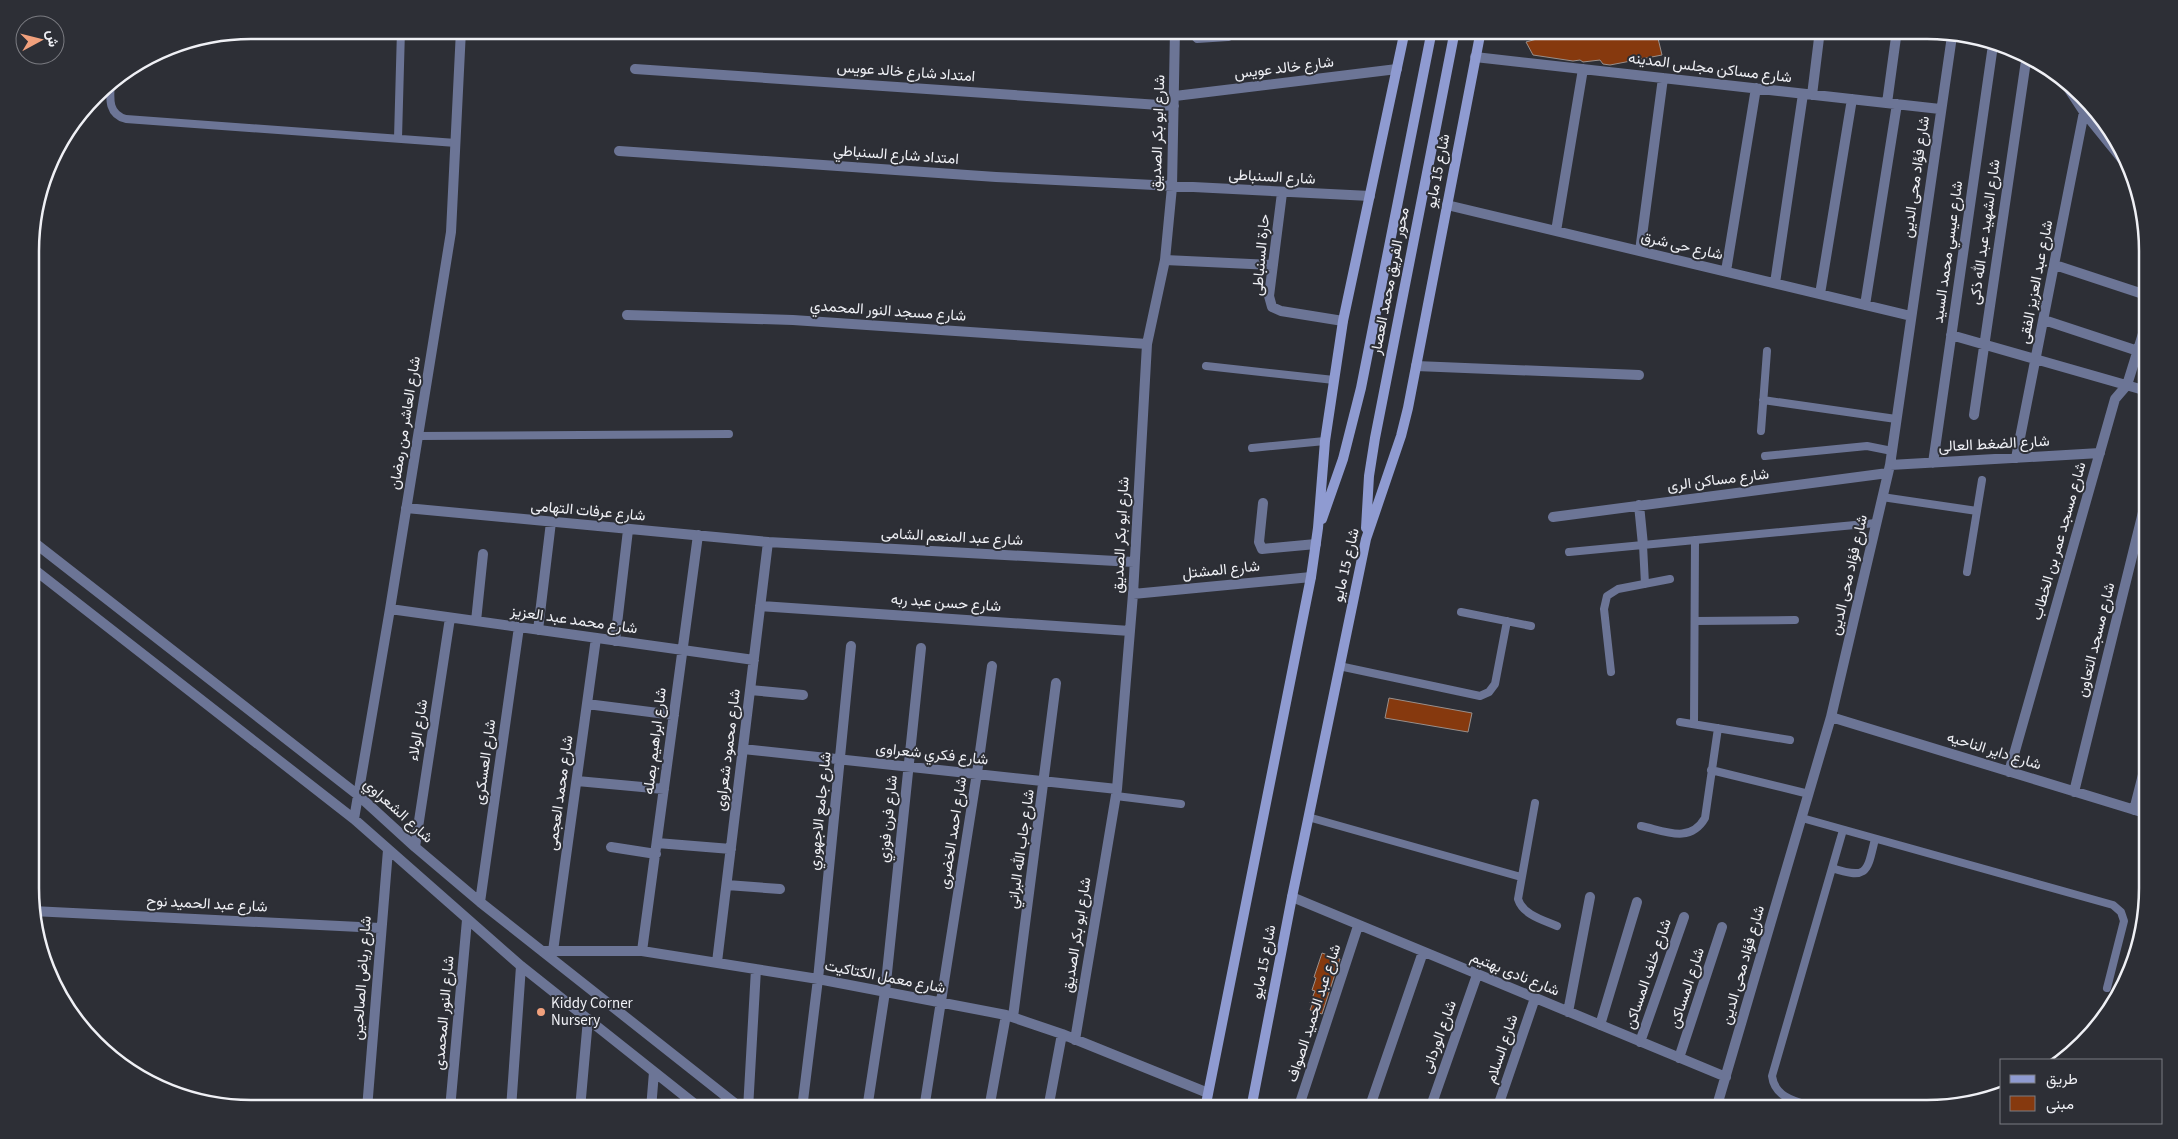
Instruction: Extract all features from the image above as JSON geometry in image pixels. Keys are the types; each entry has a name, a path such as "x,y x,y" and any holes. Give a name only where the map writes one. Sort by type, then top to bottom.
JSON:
{"main road":[{"name":"شارع 15 مايو","path":"1207,1100 1312,577 1325,441 1343,321 1403,39"},
{"name":"محور الفريق محمد العصار","path":"1318,528 1343,459 1361,388 1430,39"},
{"name":"محور الفريق محمد العصار","path":"1366,539 1369,476 1375,438 1453,39"},
{"name":"شارع 15 مايو","path":"1253,1100 1308,817 1366,539 1401,436 1479,39"}],"street":[{"name":"شارع العاشر من رمضان","path":"354,819 451,232 461,39"},
{"name":"شارع ابو بكر الصديق","path":"1076,1040 1116,792 1133,594 1147,344 1165,260 1172,187 1175,39"},
{"path":"1775,283 1818,39"},
{"path":"1865,304 1892,104 1896,39"},
{"name":"شارع فؤاد محى الدين","path":"1719,1100 1831,717 1889,469 1951,40"},
{"name":"شارع عيسي محمد السيد","path":"1933,463 1992,49"},
{"name":"شارع مساكن مجلس المدينه","path":"1476,57 1940,109"},
{"name":"شارع الشهيد عبد الله ذكى","path":"1974,414 2026,63"},
{"name":"امتداد شارع خالد عويس","path":"635,69 1175,101"},
{"name":"شارع خالد عويس","path":"1175,101 1397,69"},
{"path":"1556,231 1583,69"},
{"path":"1640,251 1663,78"},
{"path":"1726,271 1756,88"},
{"path":"1820,294 1852,99"},
{"path":"2076,100 2084,112 2094,121"},
{"name":"شارع عبد العزيز الفقى","path":"2016,458 2084,112"},
{"name":"امتداد شارع السنباطي","path":"619,151 1172,187"},
{"name":"شارع السنباطى","path":"1172,187 1370,196"},
{"name":"حارة السنباطى","path":"1282,193 1269,296 1272,306 1281,311 1343,321"},
{"name":"شارع حى شرق","path":"1447,205 1911,316"},
{"path":"1165,260 1273,265"},
{"path":"2055,265 2139,293"},
{"name":"شارع مسجد النور المحمدي","path":"627,315 793,320 1147,344"},
{"path":"2044,320 2138,351"},
{"path":"1951,335 2139,389"},
{"name":"شارع مسجد عمر بن الخطاب","path":"2009,772 2115,399 2127,385 2139,348"},
{"path":"1416,366 1639,374"},
{"name":"شارع الضغط العالى","path":"1889,469 1933,463 2100,453"},
{"name":"شارع مساكن الرى","path":"1553,516 1639,506 1889,469"},
{"path":"1264,503 1259,542 1262,549 1316,544"},
{"path":"1639,506 1643,545"},
{"name":"شارع عرفات التهامى","path":"406,508 768,542"},
{"path":"538,630 552,522"},
{"name":"شارع مسجد التعاون","path":"2074,792 2139,528"},
{"path":"615,641 628,530"},
{"name":"شارع ابراهيم بصله","path":"642,951 698,535"},
{"name":"شارع عبد المنعم الشامى","path":"768,542 1134,562"},
{"name":"شارع محمود شعراوى","path":"717,962 728,885 768,542"},
{"name":"شارع الشعراوي","path":"39,546 358,795 480,902 548,951 731,1100"},
{"path":"476,621 483,554"},
{"path":"39,573 354,819 521,966 690,1100"},
{"name":"شارع المشتل","path":"1133,594 1312,577"},
{"name":"شارع حسن عبد ربه","path":"760,606 1130,631"},
{"name":"شارع محمد عبد العزيز","path":"390,609 754,660"},
{"name":"شارع الولاء","path":"416,847 450,618"},
{"name":"شارع العسكرى","path":"480,902 519,628"},
{"name":"شارع محمد العجمى","path":"548,951 577,781 596,638"},
{"name":"شارع جامع الاجهوري","path":"803,1100 818,979 851,646"},
{"name":"شارع فرن فوزي","path":"868,1100 885,992 921,648"},
{"name":"شارع احمد الخضرى","path":"926,1100 978,774 992,666"},
{"name":"شارع جاب الله البراني","path":"990,1100 1010,1016 1045,780 1056,683"},
{"path":"750,690 803,695"},
{"path":"587,704 674,715"},
{"name":"شارع داير الناحيه","path":"1831,717 2139,811"},
{"name":"شارع فكري شعراوى","path":"743,749 1045,780 1116,792"},
{"path":"577,781 664,789"},
{"path":"2134,810 2139,790"},
{"path":"657,843 732,849"},
{"path":"611,847 656,854"},
{"name":"شارع رياض الصالحين","path":"368,1100 380,928 388,850"},
{"path":"728,885 780,889"},
{"name":"شارع نادى بهتيم","path":"1292,897 1358,926 1726,1077"},
{"path":"1568,1012 1590,897"},
{"path":"1600,1025 1637,902"},
{"name":"شارع عبد الحميد نوح","path":"40,911 380,928"},
{"name":"شارع خلف المساكن","path":"1640,1042 1684,917"},
{"name":"شارع النور المحمدى","path":"451,1100 468,920"},
{"name":"شارع عبد الحميد الصواف","path":"1301,1100 1358,926"},
{"name":"شارع المساكن","path":"1679,1058 1722,928"},
{"name":"شارع معمل الكتاكيت","path":"548,951 642,951 818,979 1010,1016 1062,1034 1208,1093"},
{"path":"1372,1100 1423,952"},
{"path":"512,1100 521,966"},
{"path":"749,1100 756,969"},
{"name":"شارع الوردانى","path":"1433,1100 1477,975"},
{"name":"شارع السلام","path":"1500,1100 1534,998"},
{"path":"581,1100 588,1019"},
{"path":"1050,1100 1062,1034"},
{"path":"652,1100 654,1072"}],"lane":[{"path":"398,138 401,39"},
{"path":"111,91 112,108 117,115 126,119 456,143"},
{"path":"1761,431 1767,351"},
{"path":"1206,366 1334,380"},
{"path":"1763,400 1896,419"},
{"path":"418,436 729,434"},
{"path":"1252,448 1325,441"},
{"path":"1765,456 1867,446 1892,451"},
{"path":"1967,572 1982,480"},
{"path":"1882,497 1977,511"},
{"path":"1569,552 1876,522"},
{"path":"1694,724 1695,540"},
{"path":"1643,545 1645,584"},
{"path":"1611,672 1604,609 1605,600 1614,590 1670,579"},
{"path":"1461,612 1531,626"},
{"path":"1695,620 1795,620"},
{"path":"1339,666 1480,696 1489,692 1495,684 1507,622"},
{"path":"1680,722 1790,740"},
{"path":"1642,826 1684,835 1696,829 1705,818 1718,728"},
{"path":"1712,770 1809,794"},
{"path":"1116,792 1181,804"},
{"path":"1535,803 1518,899 1523,909 1557,926"},
{"path":"1308,817 1521,877"},
{"path":"1802,818 2118,908 2124,921 2107,988"},
{"path":"1796,1100 1782,1095 1775,1087 1772,1076 1843,830"},
{"path":"1832,868 1852,875 1862,872 1869,864 1875,839"}],"building":[{"path":"1537,39 1658,39 1662,55 1610,65 1603,64 1600,60 1583,62 1580,60 1573,61 1533,55 1526,42"},
{"path":"1389,698 1472,713 1468,732 1385,718"},
{"path":"1322,953 1340,959 1322,1014 1310,1010 1312,1005 1310,1003 1315,991 1312,990 1316,978 1314,977"}],"place":[{"name":"Kiddy Corner Nursery","path":"541,1012"}]}
